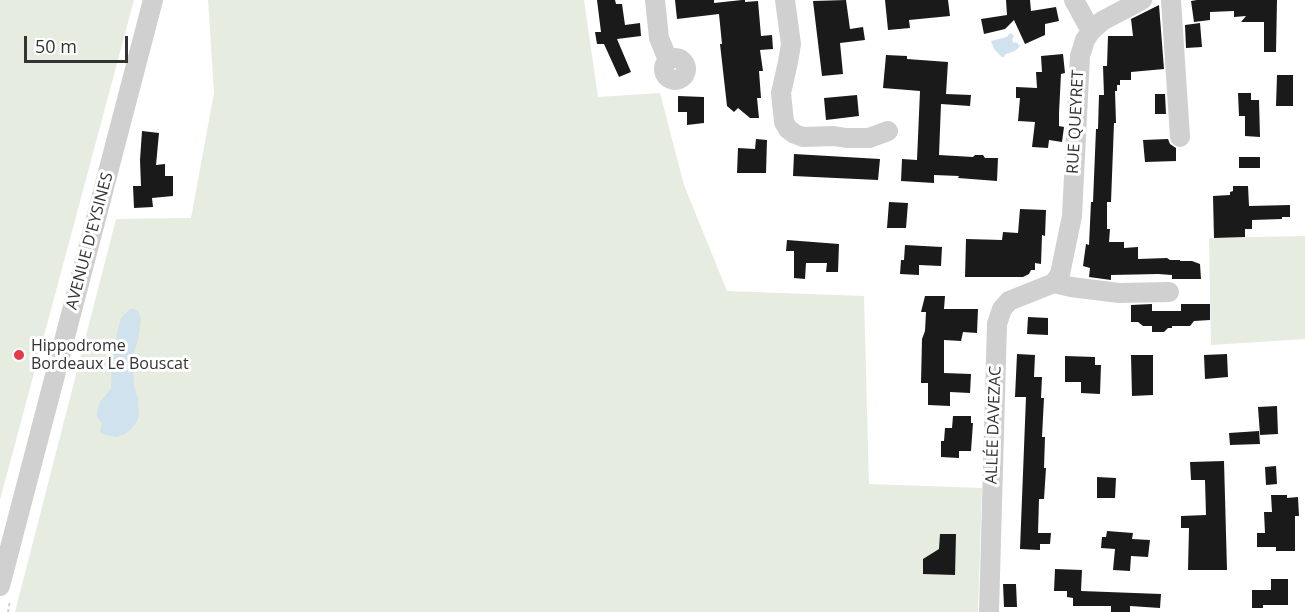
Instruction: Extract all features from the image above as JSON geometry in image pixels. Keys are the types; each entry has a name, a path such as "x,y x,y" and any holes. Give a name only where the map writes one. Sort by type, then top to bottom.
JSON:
{"street":[{"name":"AVENUE D'EYSINES","path":"0,586 153,0"},
{"path":"655,0 659,38 668,60"},
{"path":"785,0 791,44 781,93 784,122 788,129 803,137 846,138 868,138 888,131"},
{"path":"1074,0 1091,31 1102,21 1142,0"},
{"path":"1171,0 1180,137"},
{"name":"RUE QUEYRET","path":"1057,279 1072,216 1080,56 1085,40 1091,31"},
{"path":"1057,279 1071,287 1119,293 1169,292"},
{"name":"ALLÉE DAVEZAC","path":"989,612 997,324 1002,309 1009,301 1057,279"}],"shaded area":[{"name":"Hippodrome Bordeaux Le Bouscat","path":"0,0 134,0 0,500"},
{"path":"208,0 584,0 598,97 660,93 684,185 727,291 864,296 869,484 982,488 978,612 15,612 116,219 191,218 214,93"},
{"path":"1305,236 1305,339 1211,345 1209,238"}],"water":[{"path":"1011,33 1014,36 1012,40 1014,43 1020,46 1002,57 994,49 991,41 1007,37"},
{"path":"130,309 135,309 141,318 132,359 139,416 131,429 116,437 100,432 102,423 97,417 97,412 100,402 111,389 112,364 118,329 121,318"}],"building":[{"path":"597,0 615,0 616,4 622,4 625,25 640,23 641,36 617,39 631,72 619,77 604,44 597,44 595,32 601,32"},
{"path":"675,0 714,0 714,3 758,1 761,36 772,35 773,49 760,50 763,71 759,71 761,98 757,98 759,118 750,118 738,108 734,112 727,106 719,14 677,19"},
{"path":"846,0 850,29 863,27 865,40 840,43 843,74 822,76 813,1"},
{"path":"885,0 948,0 950,16 909,20 910,28 888,30"},
{"path":"1006,0 1030,0 1031,11 1056,7 1059,21 1045,24 1045,35 1025,44 1014,20 1005,29 984,34 981,19 1007,15"},
{"path":"1277,0 1276,52 1264,52 1264,22 1241,22 1246,16 1234,17 1234,11 1210,12 1210,20 1194,22 1191,1"},
{"path":"1159,5 1164,69 1131,72 1131,80 1120,80 1120,85 1117,85 1117,91 1115,91 1116,123 1114,123 1111,202 1107,202 1107,229 1110,229 1109,242 1124,242 1124,248 1138,247 1138,259 1167,258 1200,264 1201,279 1172,279 1172,275 1158,274 1111,275 1111,280 1089,277 1090,268 1083,266 1086,244 1089,245 1099,95 1104,95 1103,66 1107,66 1108,36 1133,36 1131,19"},
{"path":"1200,23 1202,47 1186,48 1185,25"},
{"path":"1063,54 1065,73 1061,74 1059,113 1059,126 1064,127 1062,142 1049,140 1048,148 1032,147 1035,122 1018,121 1020,98 1016,98 1016,87 1037,88 1036,72 1042,72 1041,56"},
{"path":"886,55 948,62 946,94 971,95 970,106 941,104 939,155 973,157 983,155 985,158 998,158 997,181 934,175 934,183 901,181 902,159 917,160 920,91 883,88"},
{"path":"1277,75 1293,75 1293,106 1276,106"},
{"path":"1238,93 1251,93 1251,100 1259,100 1260,137 1245,136 1245,116 1239,116"},
{"path":"1155,94 1165,94 1166,114 1155,114"},
{"path":"857,95 859,116 826,120 824,98"},
{"path":"678,96 704,97 704,123 687,125 687,112 678,112"},
{"path":"142,131 159,133 156,165 165,164 165,176 173,176 173,196 152,198 153,207 134,208 133,186 141,186"},
{"path":"756,139 767,140 766,173 737,173 738,148 755,149"},
{"path":"1168,139 1170,144 1176,148 1176,161 1145,162 1143,140"},
{"path":"794,154 880,159 878,180 793,176"},
{"path":"1239,157 1260,157 1260,168 1239,168"},
{"path":"1233,186 1248,186 1249,206 1290,205 1290,217 1252,220 1252,229 1245,229 1245,237 1214,238 1213,196 1230,195"},
{"path":"889,202 908,203 906,228 887,228"},
{"path":"1020,209 1046,210 1041,264 1035,263 1035,270 1031,270 1023,277 965,277 966,239 1002,240 1003,232 1018,233"},
{"path":"787,240 839,244 838,272 826,272 827,263 806,263 805,279 794,278 794,251 786,251"},
{"path":"905,245 942,247 941,266 919,265 919,275 900,274"},
{"path":"925,296 945,296 944,309 978,309 977,333 963,332 961,341 944,340 944,373 971,374 970,393 950,392 950,406 928,405 928,383 921,383 922,339 926,312 921,312"},
{"path":"1152,304 1152,311 1181,311 1181,304 1210,304 1210,320 1194,321 1190,326 1172,326 1164,332 1152,332 1152,326 1131,322 1131,305"},
{"path":"1028,317 1048,318 1048,335 1027,334"},
{"path":"1017,354 1035,355 1034,377 1042,377 1041,398 1044,398 1042,437 1045,437 1044,468 1046,468 1044,499 1039,499 1038,533 1051,533 1050,544 1040,544 1040,550 1020,549 1026,397 1015,397"},
{"path":"1227,354 1228,377 1205,379 1204,355"},
{"path":"1131,355 1153,355 1153,395 1132,396"},
{"path":"1065,356 1095,357 1095,365 1101,365 1100,394 1081,393 1081,382 1065,382"},
{"path":"1277,406 1278,434 1260,435 1258,407"},
{"path":"953,416 971,416 971,423 973,423 971,451 959,451 959,458 941,457 941,441 944,441 945,428 952,428"},
{"path":"1259,431 1260,444 1230,445 1229,433"},
{"path":"1224,461 1227,570 1188,570 1189,528 1181,528 1181,516 1206,515 1205,480 1191,480 1190,462"},
{"path":"1276,466 1277,484 1266,485 1265,467"},
{"path":"1097,477 1116,478 1115,498 1097,498"},
{"path":"1271,495 1287,495 1287,498 1298,497 1299,516 1295,516 1295,551 1276,551 1276,547 1257,547 1257,533 1265,533 1264,512 1272,512"},
{"path":"1107,531 1133,533 1132,539 1150,540 1148,557 1131,556 1130,571 1113,570 1115,549 1101,548 1102,537 1106,537"},
{"path":"940,534 956,534 955,575 923,574 923,559 939,549"},
{"path":"1055,569 1082,570 1081,591 1161,594 1160,608 1130,606 1130,612 1111,612 1111,606 1073,606 1073,598 1067,597 1067,591 1054,591"},
{"path":"1271,579 1288,579 1288,605 1263,605 1263,608 1252,608 1252,590 1271,590"},
{"path":"1003,584 1016,584 1017,607 1004,607"}],"place":[{"name":"Hippodrome Bordeaux Le Bouscat","path":"19,355"}]}
